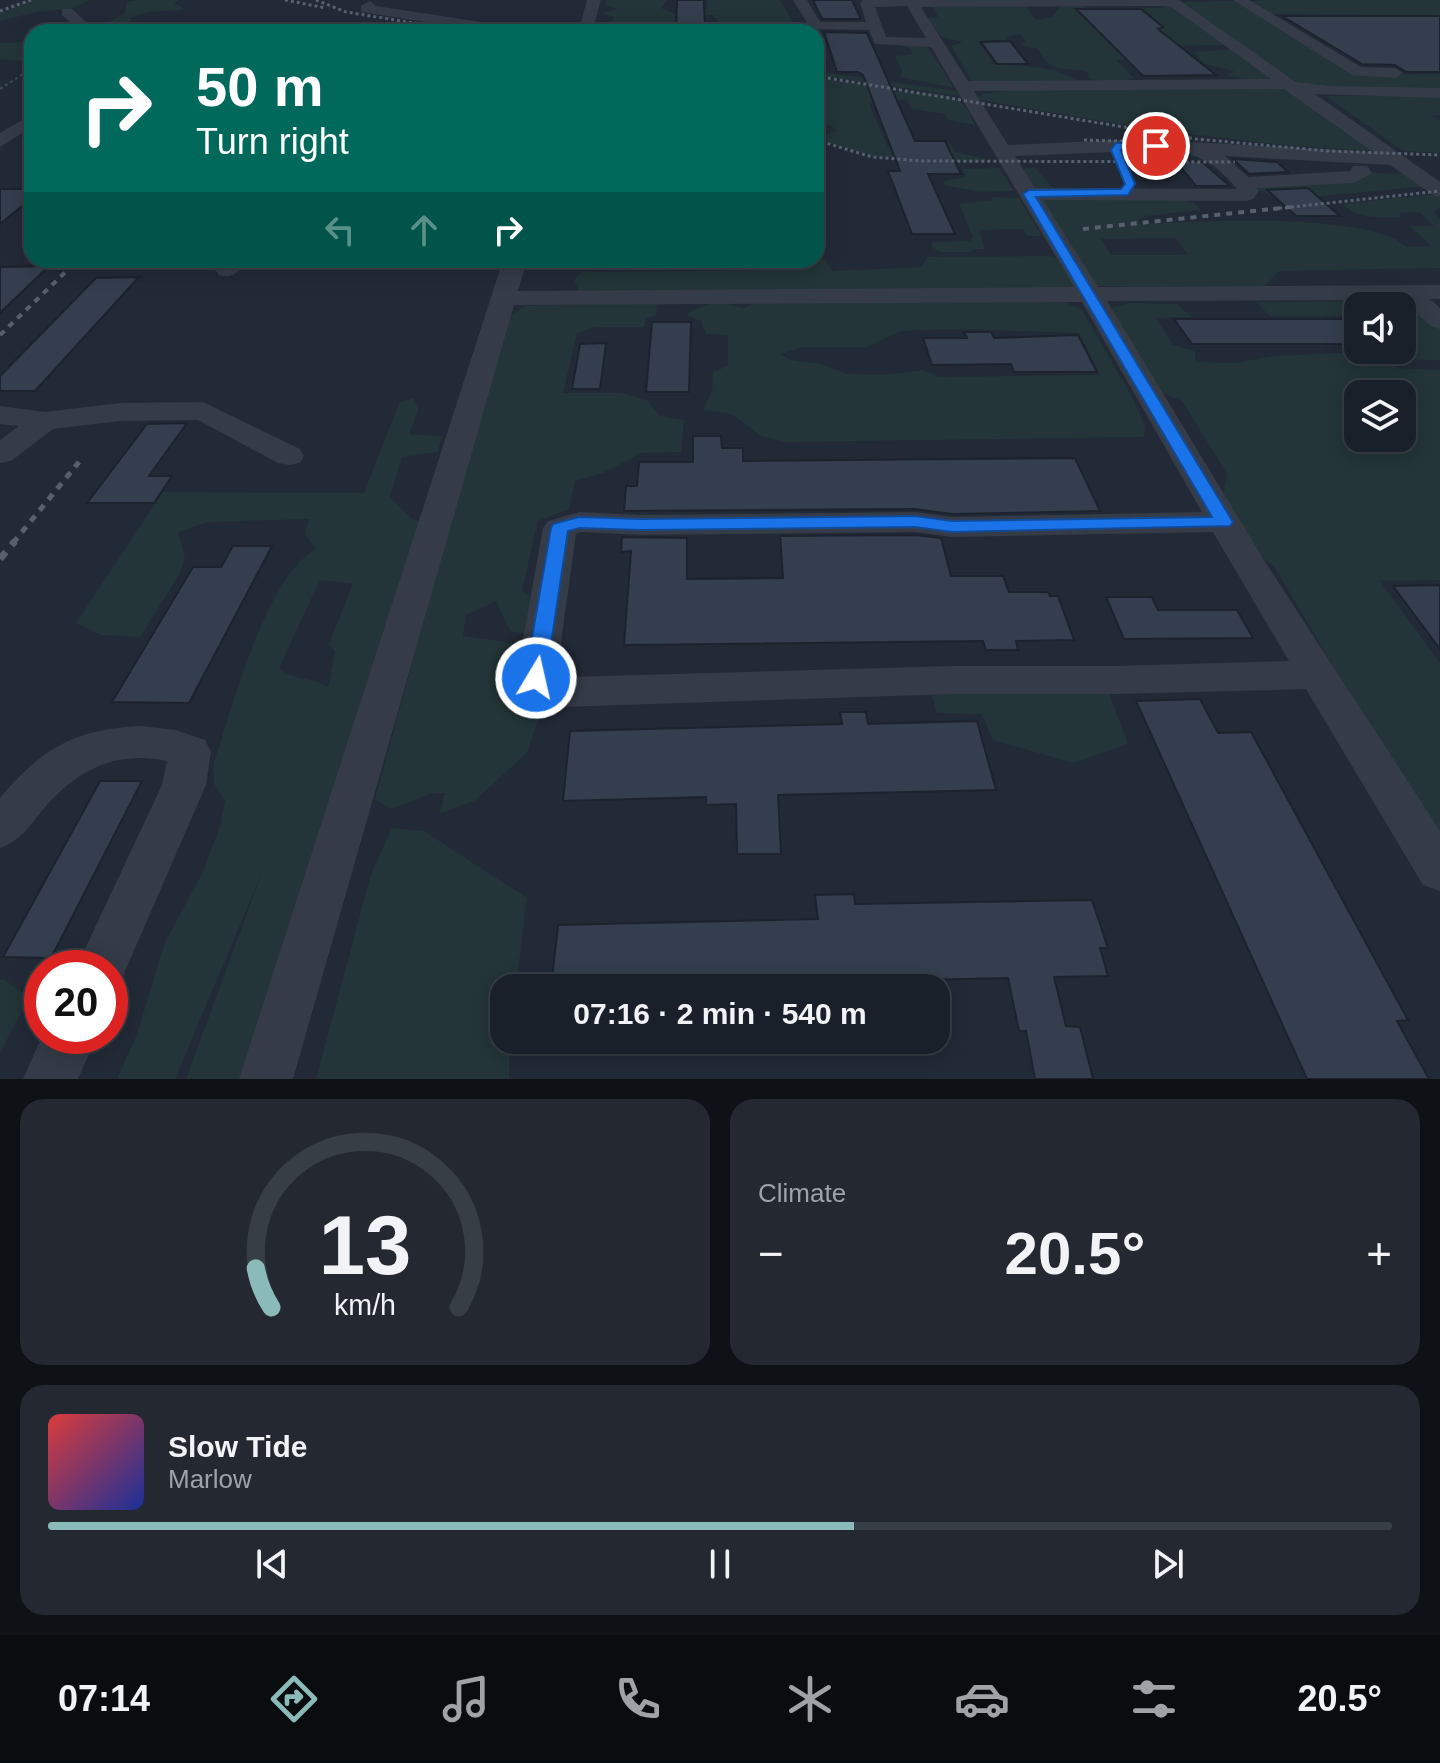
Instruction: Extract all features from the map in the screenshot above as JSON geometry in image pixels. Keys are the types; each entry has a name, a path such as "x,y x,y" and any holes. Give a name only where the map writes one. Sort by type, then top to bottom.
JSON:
{"street":[{"path":"587,24 594,0"},
{"path":"800,0 815,24"},
{"path":"1240,0 1358,72 1409,73"},
{"path":"936,43 880,41 866,1 1177,1 1289,85 1440,191"},
{"path":"911,2 1090,294 1224,522 1440,871"},
{"path":"370,5 366,9 466,24"},
{"path":"67,12 81,24"},
{"path":"824,26 874,26"},
{"path":"963,86 1289,85 1329,91 1440,93"},
{"path":"4,138 24,124"},
{"path":"4,138 24,136"},
{"path":"1029,194 1199,148 1392,159"},
{"path":"1003,151 1124,169 1163,196 1246,195 1249,191 1243,183 1212,153 1199,148"},
{"path":"1243,183 1354,177 1362,173 1353,162 1370,158"},
{"path":"266,1079 513,268"},
{"path":"504,298 1344,292"},
{"path":"1416,292 1440,292"},
{"path":"1416,300 1440,321"},
{"path":"0,415 45,421 120,412 203,411 289,456"},
{"path":"0,454 45,421"},
{"path":"1224,522 952,527 915,522 641,525 579,522 560,528 536,678 562,692 968,679 1115,680 1317,674"},
{"path":"0,829 59,765 113,742 172,743 190,752 184,785 109,950"},
{"path":"50,1079 62,1054"}],"path":[{"path":"0,89 24,73"}],"shaded area":[{"path":"34,0 90,0 70,9 36,12 0,21 0,13"},
{"path":"180,0 174,3 185,9 145,13 130,18 129,24 108,24 124,14 127,2"},
{"path":"606,0 667,0 661,8 675,14 674,24 611,24 614,17 601,13 617,9 606,4"},
{"path":"708,0 780,0 794,24 717,24 713,15 698,16 682,9 707,9"},
{"path":"1440,0 1440,15 1269,14 1251,1"},
{"path":"1234,1 1367,75 1440,74 1440,91 1359,90 1299,84 1179,2"},
{"path":"1161,3 1171,3 1230,45 1170,46 1150,59 1116,60 1134,78 1107,81 1090,79 1086,71 1053,66 1038,49 1021,45 1026,42 1021,34 1006,37 1007,40 978,41 994,65 1050,70 1078,82 973,83 951,46 963,42 941,37 927,18 938,17 933,7 1025,6 1037,20 1051,17 1061,7 1071,5 1119,12 1115,8 1165,8"},
{"path":"0,43 24,43 24,61 0,59"},
{"path":"897,44 927,46 954,88 900,77 902,70 895,56 913,54 910,48"},
{"path":"1235,49 1270,74 1266,82 1226,76 1234,71 1204,64 1194,52"},
{"path":"824,66 827,73 957,91 959,96 824,76"},
{"path":"824,79 877,87 881,92 949,96 965,107 975,125 948,120 945,114 912,109 907,100 892,99 869,104 888,147 949,143 955,152 986,159 985,162 872,156 824,141 824,136 837,130 824,124"},
{"path":"1285,86 1375,151 1274,144 1174,132 976,99 982,94 1030,88"},
{"path":"1326,96 1440,96 1440,115 1432,116 1440,121 1440,153 1403,151"},
{"path":"999,168 1014,191 980,192 944,185 944,181 966,177 963,169"},
{"path":"1035,168 1060,195 1181,200 1195,203 1200,210 1146,216 1138,220 1142,225 1200,221 1321,223 1387,236 1407,247 1432,246 1409,226 1434,226 1419,212 1399,213 1402,217 1386,218 1355,212 1343,204 1436,194 1440,198 1440,208 1433,212 1440,218 1440,268 1279,271 1263,287 1094,286 1019,169","holes":["1176,238 1188,255 1111,255 1101,239"]},
{"path":"1368,173 1410,174 1428,186 1280,200 1254,187"},
{"path":"993,197 1019,198 1042,236 1028,236 1022,229 979,230 985,249 940,252 931,247 933,242 970,241 973,237 959,204 992,200"},
{"path":"1048,256 1058,259 1078,289 579,291 574,280 582,272 824,268 824,260 832,271 922,267 927,257"},
{"path":"714,301 744,308 755,302 1062,301 1082,310 1132,397 1145,426 1144,437 786,442 761,436 732,414 703,410 712,391 713,373 728,365 728,335 706,334 701,321 685,315","holes":["949,329 1079,333 1100,375 939,377 923,370 884,375 848,374 820,364 791,360 781,354 804,347 867,347 900,331"]},
{"path":"1344,301 1344,316 1270,316 1256,302"},
{"path":"657,302 656,315 646,319 644,327 594,327 577,333 563,393 622,393 647,400 660,416 684,420 681,452 642,453 603,473 575,481 569,509 538,521 522,591 538,603 529,635 510,631 496,601 466,615 463,636 528,645 522,683 541,711 527,753 474,801 440,813 445,793 433,793 390,809 375,799 506,319 525,306"},
{"path":"1130,303 1177,304 1192,317 1156,318 1173,345 1195,351 1195,362 1234,363 1274,356 1344,353 1344,364 1393,364 1397,368 1440,370 1440,580 1380,581 1440,663 1440,847 1274,566 1253,552 1222,500 1227,474 1182,401 1158,391 1110,308"},
{"path":"1416,306 1440,327 1440,360 1416,360"},
{"path":"413,398 419,408 409,434 442,436 438,452 402,457 390,497 412,519 424,523 250,1079 186,1079 263,870 175,1079 117,1079 137,1034 165,942 203,872 221,823 225,800 214,784 213,765 252,647 281,587 298,564 316,549 305,534 309,519 208,522 178,532 185,558 179,575 140,637 101,635 76,623 163,492 364,493 399,403","holes":["320,580 353,584 329,644 335,652 328,687 290,675 279,668"]},
{"path":"953,689 1108,691 1128,744 1073,763 993,740 982,714 937,713 932,696"},
{"path":"392,828 424,831 527,898 518,974 490,974 490,1054 509,1054 509,1079 316,1079 371,874"},
{"path":"0,980 24,994 24,1007 0,1053"}],"building":[{"path":"677,0 704,0 705,24 676,24"},
{"path":"813,0 852,0 861,19 822,19"},
{"path":"1076,9 1141,9 1163,27 1158,29 1216,75 1143,76"},
{"path":"1282,16 1440,16 1440,72 1406,72 1395,65 1362,64"},
{"path":"824,32 867,33 915,141 945,141 961,174 928,174 955,234 912,234 888,171 900,171 863,75 858,72 837,72"},
{"path":"1010,41 1028,64 997,64 981,42"},
{"path":"1174,159 1202,162 1230,186 1196,186"},
{"path":"1233,159 1277,162 1288,172 1249,174"},
{"path":"1308,188 1340,216 1296,216 1267,190"},
{"path":"0,189 24,189 24,204 0,224"},
{"path":"0,267 24,267 47,268 0,313"},
{"path":"139,277 35,391 0,391 0,376 96,278"},
{"path":"1174,319 1344,319 1344,344 1192,344"},
{"path":"652,322 691,322 689,392 646,392"},
{"path":"964,332 991,332 994,338 1078,335 1097,372 1014,372 1011,364 932,365 923,338 967,338"},
{"path":"606,343 600,389 572,389 580,344"},
{"path":"187,423 149,476 172,476 154,503 87,503 147,424"},
{"path":"693,436 721,436 722,448 743,448 743,461 1075,458 1100,511 952,514 915,509 624,511 626,486 637,486 639,462 693,462"},
{"path":"915,535 941,538 951,576 1003,576 1009,592 1048,592 1050,596 1058,596 1074,640 1016,641 1018,650 986,650 983,641 624,645 631,551 621,552 622,537 687,538 687,579 783,578 780,536"},
{"path":"233,546 272,546 189,703 112,702 193,567 221,567"},
{"path":"1440,585 1440,649 1393,586"},
{"path":"1106,597 1152,597 1158,610 1237,610 1253,638 1124,639"},
{"path":"1200,699 1218,733 1251,732 1408,1020 1397,1021 1429,1079 1307,1079 1136,701"},
{"path":"840,712 866,712 868,724 977,721 996,790 778,795 781,854 737,854 736,804 706,805 706,797 563,801 570,731 842,724"},
{"path":"100,781 142,781 55,950 24,950 24,957 3,957"},
{"path":"854,894 855,904 1092,900 1108,948 1100,948 1108,976 1054,977 1066,1026 1080,1027 1093,1079 1035,1079 1026,1031 1019,1031 1008,978 950,979 950,974 553,974 558,925 818,919 815,895"}],"railway":[{"path":"0,11 31,0"},
{"path":"285,0 326,8"},
{"path":"316,0 346,12 420,24"},
{"path":"824,77 1196,139 1329,151 1440,155"},
{"path":"1084,140 1156,142"},
{"path":"824,142 872,157 920,161 1235,162"},
{"path":"1273,209 1440,191"},
{"path":"1083,229 1291,207"},
{"path":"0,335 70,268"},
{"path":"13,543 79,462"},
{"path":"0,559 15,541"}],"route":[{"path":"536,678 560,528 579,522 641,525 915,522 952,527 1224,522 1029,194 1124,192 1130,184 1116,150 1119,145 1156,146"}]}
